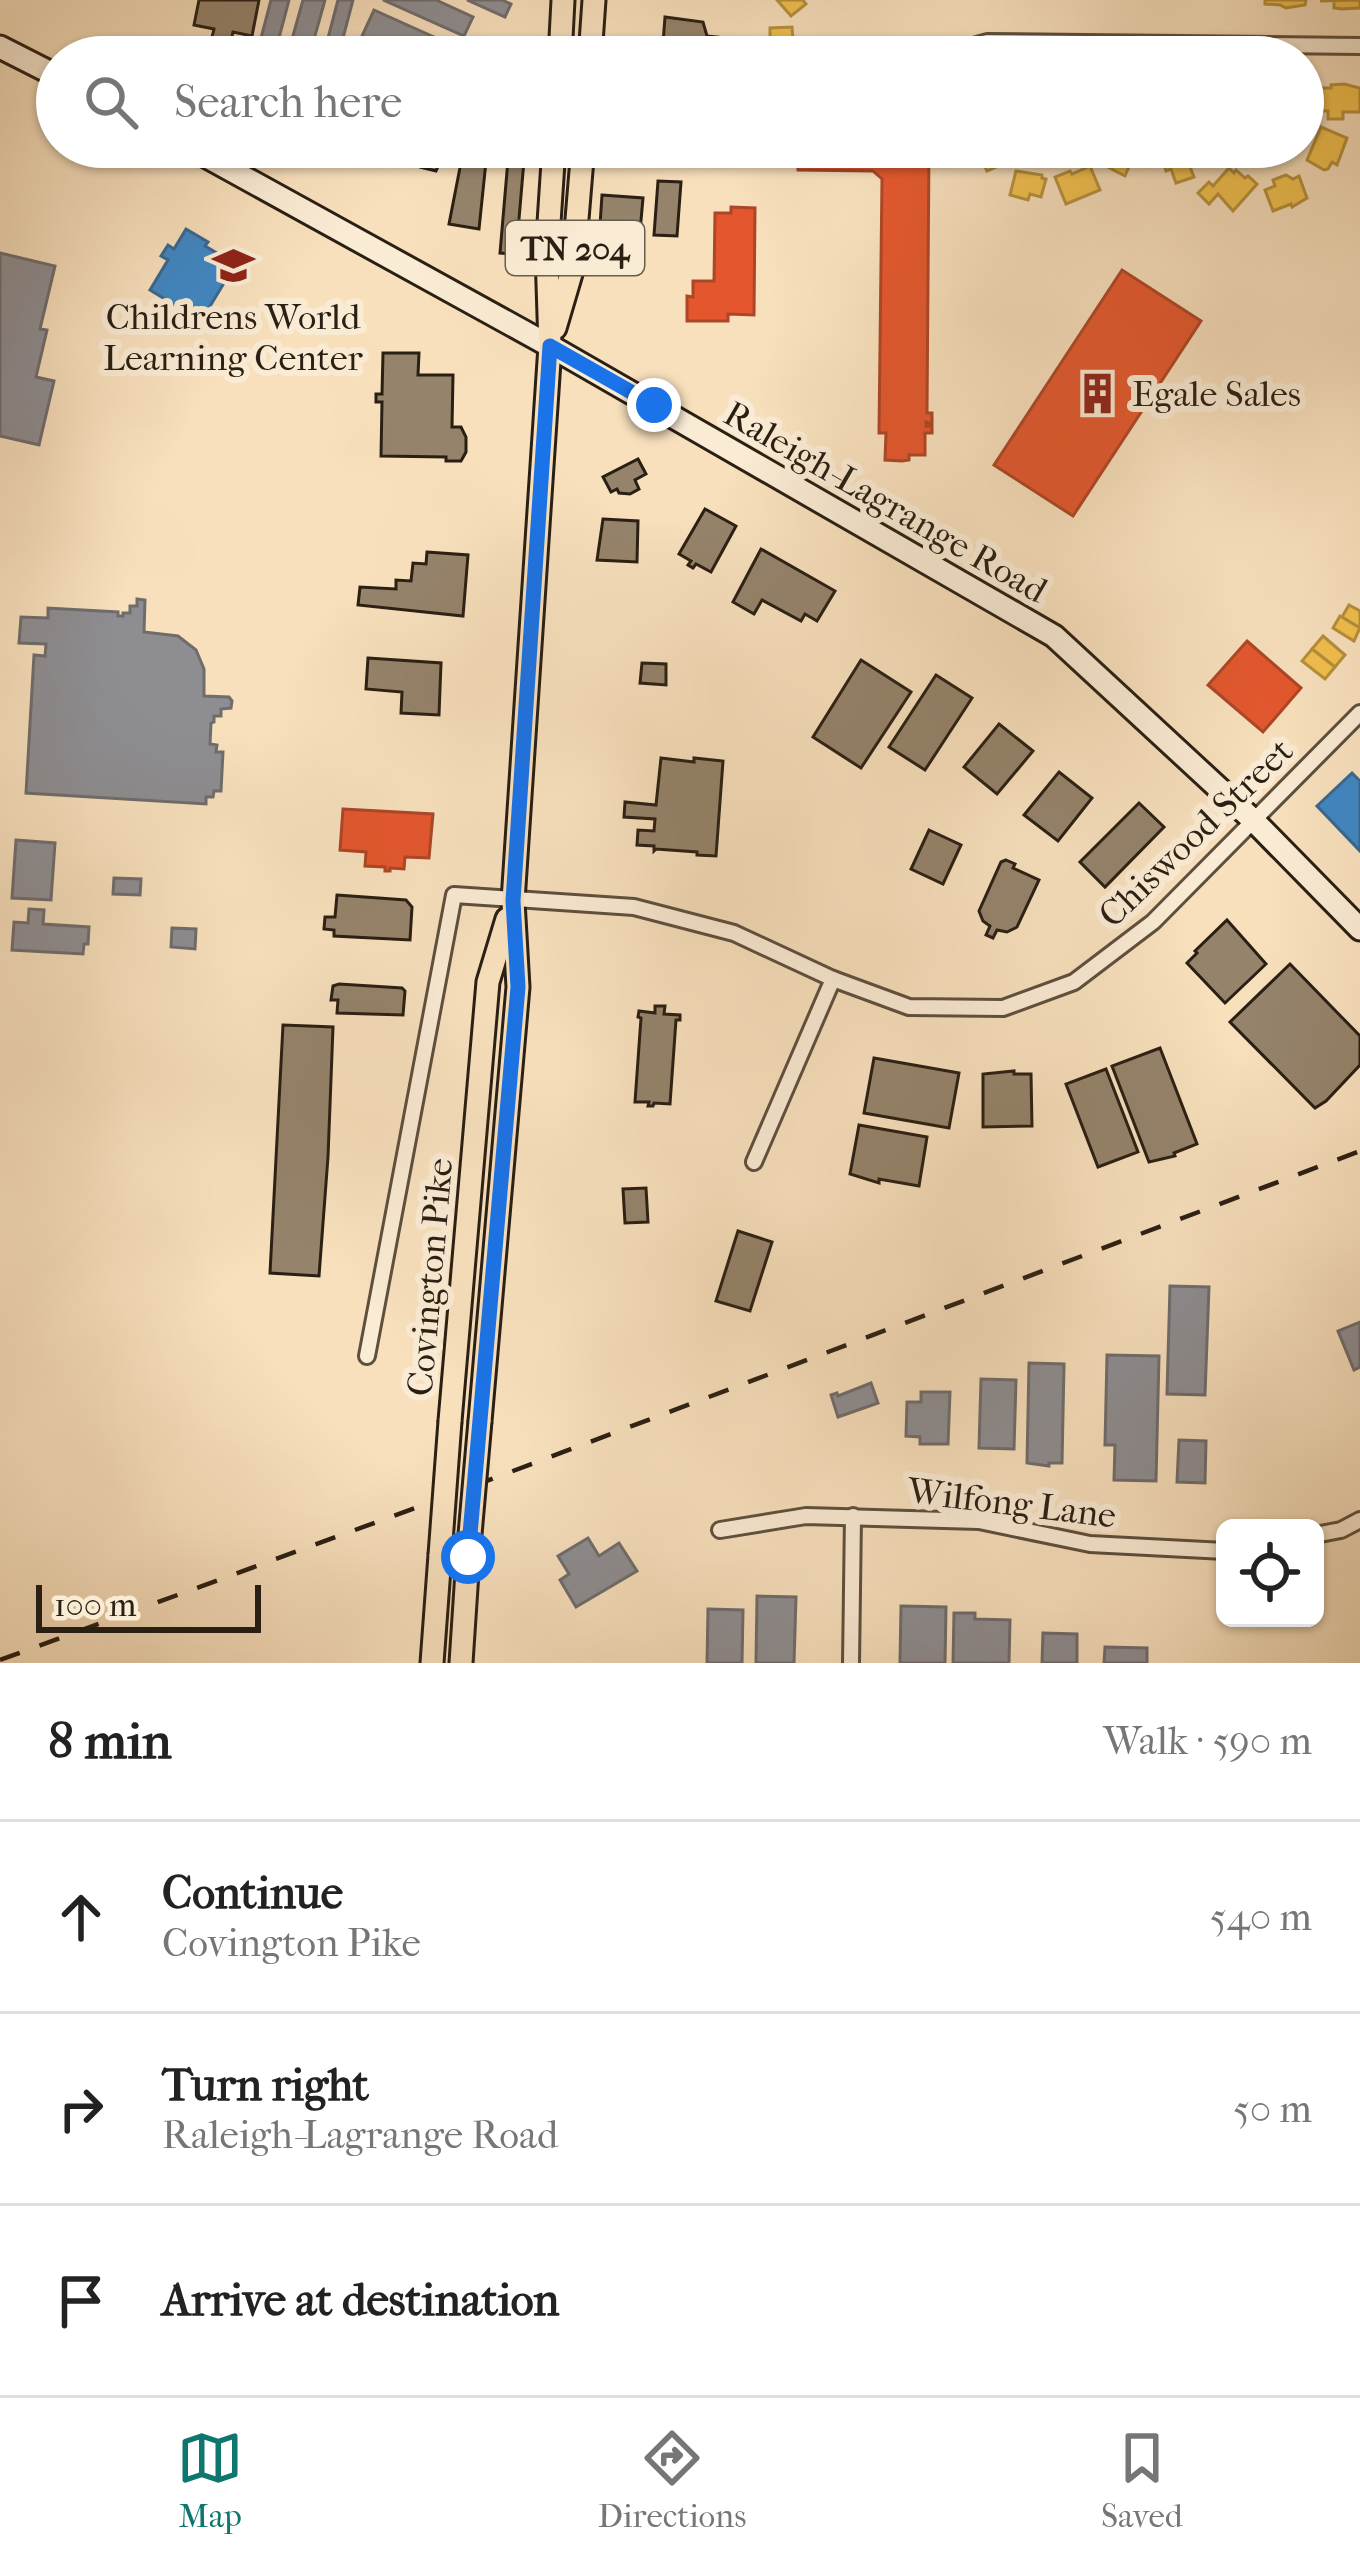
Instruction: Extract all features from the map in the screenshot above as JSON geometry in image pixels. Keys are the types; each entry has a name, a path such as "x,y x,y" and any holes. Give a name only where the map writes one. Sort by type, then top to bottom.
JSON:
{"main road":[{"path":"561,36 563,0"},
{"path":"591,36 594,0"},
{"path":"0,46 36,65"},
{"name":"Raleigh-Lagrange Road","path":"227,168 550,346 1054,636 1253,820 1360,929"},
{"name":"Covington Pike","path":"461,1663 518,987 513,901 550,346 547,253 553,168"},
{"name":"Covington Pike","path":"550,346 574,267 581,168"},
{"name":"Covington Pike","path":"432,1663 488,982 513,901"}],"street":[{"path":"1324,48 1360,46"},
{"name":"Chiswood Street","path":"367,1356 454,895 634,907 734,933 833,979 910,1007 1003,1008 1074,982 1154,922 1360,713"},
{"path":"754,1162 833,979"},
{"name":"Wilfong Lane","path":"720,1529 806,1516 853,1516 979,1522 1090,1544 1216,1551"},
{"path":"851,1663 853,1516"},
{"path":"1324,1533 1360,1520"}],"building: Homes":[{"path":"777,0 803,0 806,4 791,16"},
{"path":"1265,0 1306,0 1305,5 1286,8 1265,4"},
{"path":"1360,0 1360,8 1342,9 1334,8 1334,1 1320,1"},
{"path":"792,27 793,36 770,36 770,28"},
{"path":"1324,88 1360,88 1360,112 1343,112 1343,119 1328,119"},
{"path":"1324,128 1347,138 1337,165 1332,162 1324,170"},
{"path":"1091,168 1100,190 1066,204 1055,177"},
{"path":"1165,168 1191,168 1194,177 1176,183 1171,169"},
{"path":"1229,168 1257,184 1233,211 1218,194 1209,204 1198,193 1209,182 1213,186"},
{"path":"1016,171 1046,179 1041,197 1030,194 1028,200 1010,195"},
{"path":"1286,175 1299,176 1307,198 1273,211 1265,190"},
{"path":"1349,605 1360,611 1360,628 1342,617"},
{"path":"1340,616 1360,628 1354,641 1333,628"},
{"path":"1323,636 1345,655 1335,667 1312,649"},
{"path":"1312,649 1335,667 1325,679 1302,661"}],"building: Shops":[{"path":"929,168 927,413 932,413 932,424 926,422 926,426 932,426 932,433 925,433 925,455 885,460 886,433 879,433 882,179 873,171 798,170"},
{"path":"731,207 755,208 754,315 728,314 728,321 687,321 687,296 693,297 693,281 714,281 715,213 731,213"},
{"name":"Egale Sales","path":"1122,270 1201,321 1073,516 994,465"},
{"path":"1247,641 1301,688 1263,732 1208,685"},
{"path":"343,809 433,814 429,858 405,857 404,869 390,871 365,866 366,852 340,850"}],"building: Schools":[{"path":"186,229 208,242 205,246 238,260 201,321 150,290 168,260 161,256 168,245 174,249"},
{"path":"1352,773 1360,781 1360,851 1317,806"}],"building: Industry":[{"path":"271,0 289,0 280,36 262,36"},
{"path":"303,0 325,0 315,36 293,36"},
{"path":"338,0 353,0 344,36 329,36"},
{"path":"383,0 436,0 473,17 464,36"},
{"path":"467,0 502,0 511,4 505,17"},
{"path":"374,10 432,36 362,36"},
{"path":"0,253 55,266 40,329 47,330 36,377 54,381 39,445 0,436"},
{"path":"137,599 145,600 144,632 178,636 196,650 204,669 204,696 232,701 231,708 221,709 221,716 214,716 211,723 210,744 217,745 216,752 223,752 221,791 206,797 206,804 26,793 34,655 45,656 46,644 19,643 21,617 48,618 48,608 123,616 130,613 130,606 137,606"},
{"path":"16,840 55,843 51,900 12,898"},
{"path":"114,878 141,879 140,895 113,894"},
{"path":"29,909 44,910 43,924 89,927 83,954 12,950 14,922 28,923"},
{"path":"172,928 196,929 195,949 171,947"},
{"path":"1170,1286 1209,1287 1205,1395 1167,1394"},
{"path":"1360,1322 1360,1367 1354,1370 1338,1331"},
{"path":"1107,1355 1159,1356 1156,1481 1114,1480 1115,1445 1105,1445"},
{"path":"1029,1363 1064,1364 1062,1463 1027,1463"},
{"path":"981,1379 1016,1380 1014,1449 979,1448"},
{"path":"871,1383 878,1403 838,1417 831,1395"},
{"path":"921,1392 950,1392 948,1444 920,1444 920,1437 906,1436 907,1402 921,1402"},
{"path":"1179,1440 1206,1441 1205,1483 1177,1482"},
{"path":"588,1538 599,1556 619,1543 637,1571 576,1607 560,1580 569,1574 558,1556"},
{"path":"757,1596 796,1597 794,1663 756,1663"},
{"path":"901,1606 946,1607 945,1663 900,1663"},
{"path":"708,1609 743,1610 742,1663 707,1663"},
{"path":"954,1613 1010,1620 1009,1663 953,1663"},
{"path":"1043,1633 1077,1634 1077,1663 1042,1663"},
{"path":"1105,1647 1147,1648 1147,1663 1104,1663"}],"building: Other":[{"path":"199,0 259,0 252,36 233,32 232,36 212,36 214,29 194,25"},
{"path":"665,17 703,22 707,36 664,36"},
{"path":"460,168 485,168 479,229 449,224"},
{"path":"507,168 523,168 516,254 500,253"},
{"path":"658,181 681,182 677,236 654,235"},
{"path":"602,195 643,198 639,243 599,240"},
{"path":"383,353 419,353 418,375 453,375 452,427 461,427 466,437 461,461 381,456 382,402 376,402 376,394 382,394"},
{"path":"638,459 646,474 635,480 639,489 630,494 617,489 611,492 603,477"},
{"path":"705,509 736,526 711,572 696,564 693,568 679,554"},
{"path":"603,519 638,521 637,562 597,560"},
{"path":"761,549 835,591 817,621 805,614 801,621 762,600 754,614 733,602"},
{"path":"427,552 468,555 463,616 358,605 360,587 396,589 396,580 411,581 413,563 426,564"},
{"path":"368,658 441,663 439,715 401,713 402,692 366,689"},
{"path":"861,660 911,692 861,768 813,737"},
{"path":"642,663 666,664 666,685 640,683"},
{"path":"936,675 972,698 925,770 889,747"},
{"path":"999,724 1033,751 997,794 964,767"},
{"path":"661,758 723,761 716,856 637,845 638,830 654,831 655,819 624,817 625,802 656,805"},
{"path":"1059,772 1092,798 1058,841 1024,815"},
{"path":"1139,803 1164,827 1105,887 1080,862"},
{"path":"929,830 961,845 943,884 911,869"},
{"path":"1006,860 1039,880 1017,927 997,930 993,938 986,935 990,926 979,911"},
{"path":"337,895 406,900 412,907 410,940 334,936 334,930 324,929 325,917 335,917"},
{"path":"1227,920 1266,964 1225,1003 1187,963"},
{"path":"1290,964 1360,1036 1360,1065 1315,1108 1230,1022"},
{"path":"333,986 402,988 403,1015 337,1013 338,1000 331,1000"},
{"path":"655,1006 665,1006 664,1014 680,1015 680,1020 676,1020 670,1104 648,1106 649,1102 635,1102 638,1017 639,1011 655,1013"},
{"path":"283,1025 333,1027 319,1276 270,1273"},
{"path":"1160,1048 1197,1144 1149,1162 1112,1066"},
{"path":"874,1058 959,1073 949,1128 864,1113"},
{"path":"1106,1069 1138,1152 1098,1167 1066,1084"},
{"path":"983,1074 1031,1074 1032,1126 983,1127"},
{"path":"859,1125 927,1137 919,1186 879,1179 879,1183 850,1174"},
{"path":"646,1188 648,1222 625,1223 623,1189"},
{"path":"738,1231 772,1242 750,1311 716,1301"}],"railway":[{"path":"0,1660 1360,1151"}],"place":[{"name":"Childrens World Learning Center","path":"233,266"},
{"name":"Egale Sales","path":"1098,393"}],"route":[{"path":"468,1557 518,987 513,901 550,346 654,405"}]}
